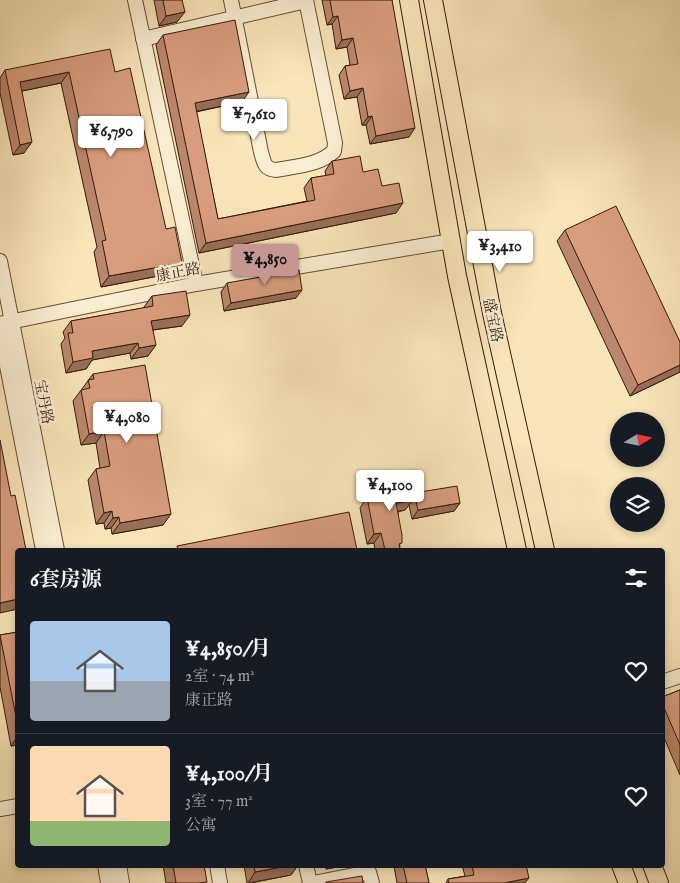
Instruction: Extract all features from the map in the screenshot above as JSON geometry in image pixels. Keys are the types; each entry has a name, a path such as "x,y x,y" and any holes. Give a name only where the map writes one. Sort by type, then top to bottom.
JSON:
{"main road":[{"name":"盛宝路","path":"408,0 471,344 517,548"},
{"name":"盛宝路","path":"433,0 492,313 545,548"},
{"path":"622,868 628,883"},
{"path":"653,868 659,883"}],"street":[{"path":"135,0 196,284"},
{"path":"144,39 234,17 306,1 335,143 334,151 327,158 276,170 270,170 265,166 234,17 231,0"},
{"name":"康正路","path":"6,322 196,284 451,242"},
{"name":"宝丹路","path":"0,261 6,322 57,548"},
{"name":"宝丹路","path":"0,330 43,548"},
{"path":"665,681 680,676"},
{"path":"0,809 15,806"},
{"path":"106,868 108,883"},
{"path":"120,868 122,883"},
{"path":"218,868 220,883"},
{"path":"307,868 312,883 369,872 372,883"}],"building":[{"path":"163,0 182,0 185,12 166,16"},
{"path":"330,0 392,0 415,128 376,136 372,116 368,117 363,88 350,91 345,66 358,64 353,38 342,40 338,16 333,17"},
{"path":"235,20 249,92 195,103 218,219 315,200 311,178 334,174 332,161 360,156 363,172 378,169 382,186 399,183 403,203 206,243 163,35"},
{"path":"110,49 115,72 130,68 166,229 175,227 182,263 109,276 102,241 106,240 69,72 20,82 32,142 20,145 5,70"},
{"path":"616,206 680,342 680,365 638,385 565,230"},
{"path":"299,270 302,290 231,303 227,283"},
{"path":"186,291 190,315 151,321 156,345 139,348 138,343 92,351 93,358 73,362 68,333 73,333 71,321 153,306 152,296"},
{"path":"145,365 171,514 120,523 119,517 113,518 112,511 104,513 96,469 110,466 104,431 89,434 81,390 90,388 88,380 94,379 93,374"},
{"path":"0,440 11,496 15,495 26,548 15,548 15,600 0,603"},
{"path":"408,473 413,500 396,503 402,543 399,544 400,548 385,548 381,533 374,534 367,497 396,492 393,476"},
{"path":"457,486 460,503 418,510 414,493"},
{"path":"349,512 357,548 178,548 177,546"},
{"path":"15,632 15,712 0,635"},
{"path":"680,690 680,745 665,710 665,696"},
{"path":"174,868 205,868 207,882 176,883"},
{"path":"254,868 276,868 255,872"},
{"path":"404,868 426,868 429,883 407,883"},
{"path":"473,868 527,868 529,878 504,883 449,883 448,879 474,875"},
{"path":"362,876 363,883 326,883 326,882"}]}
